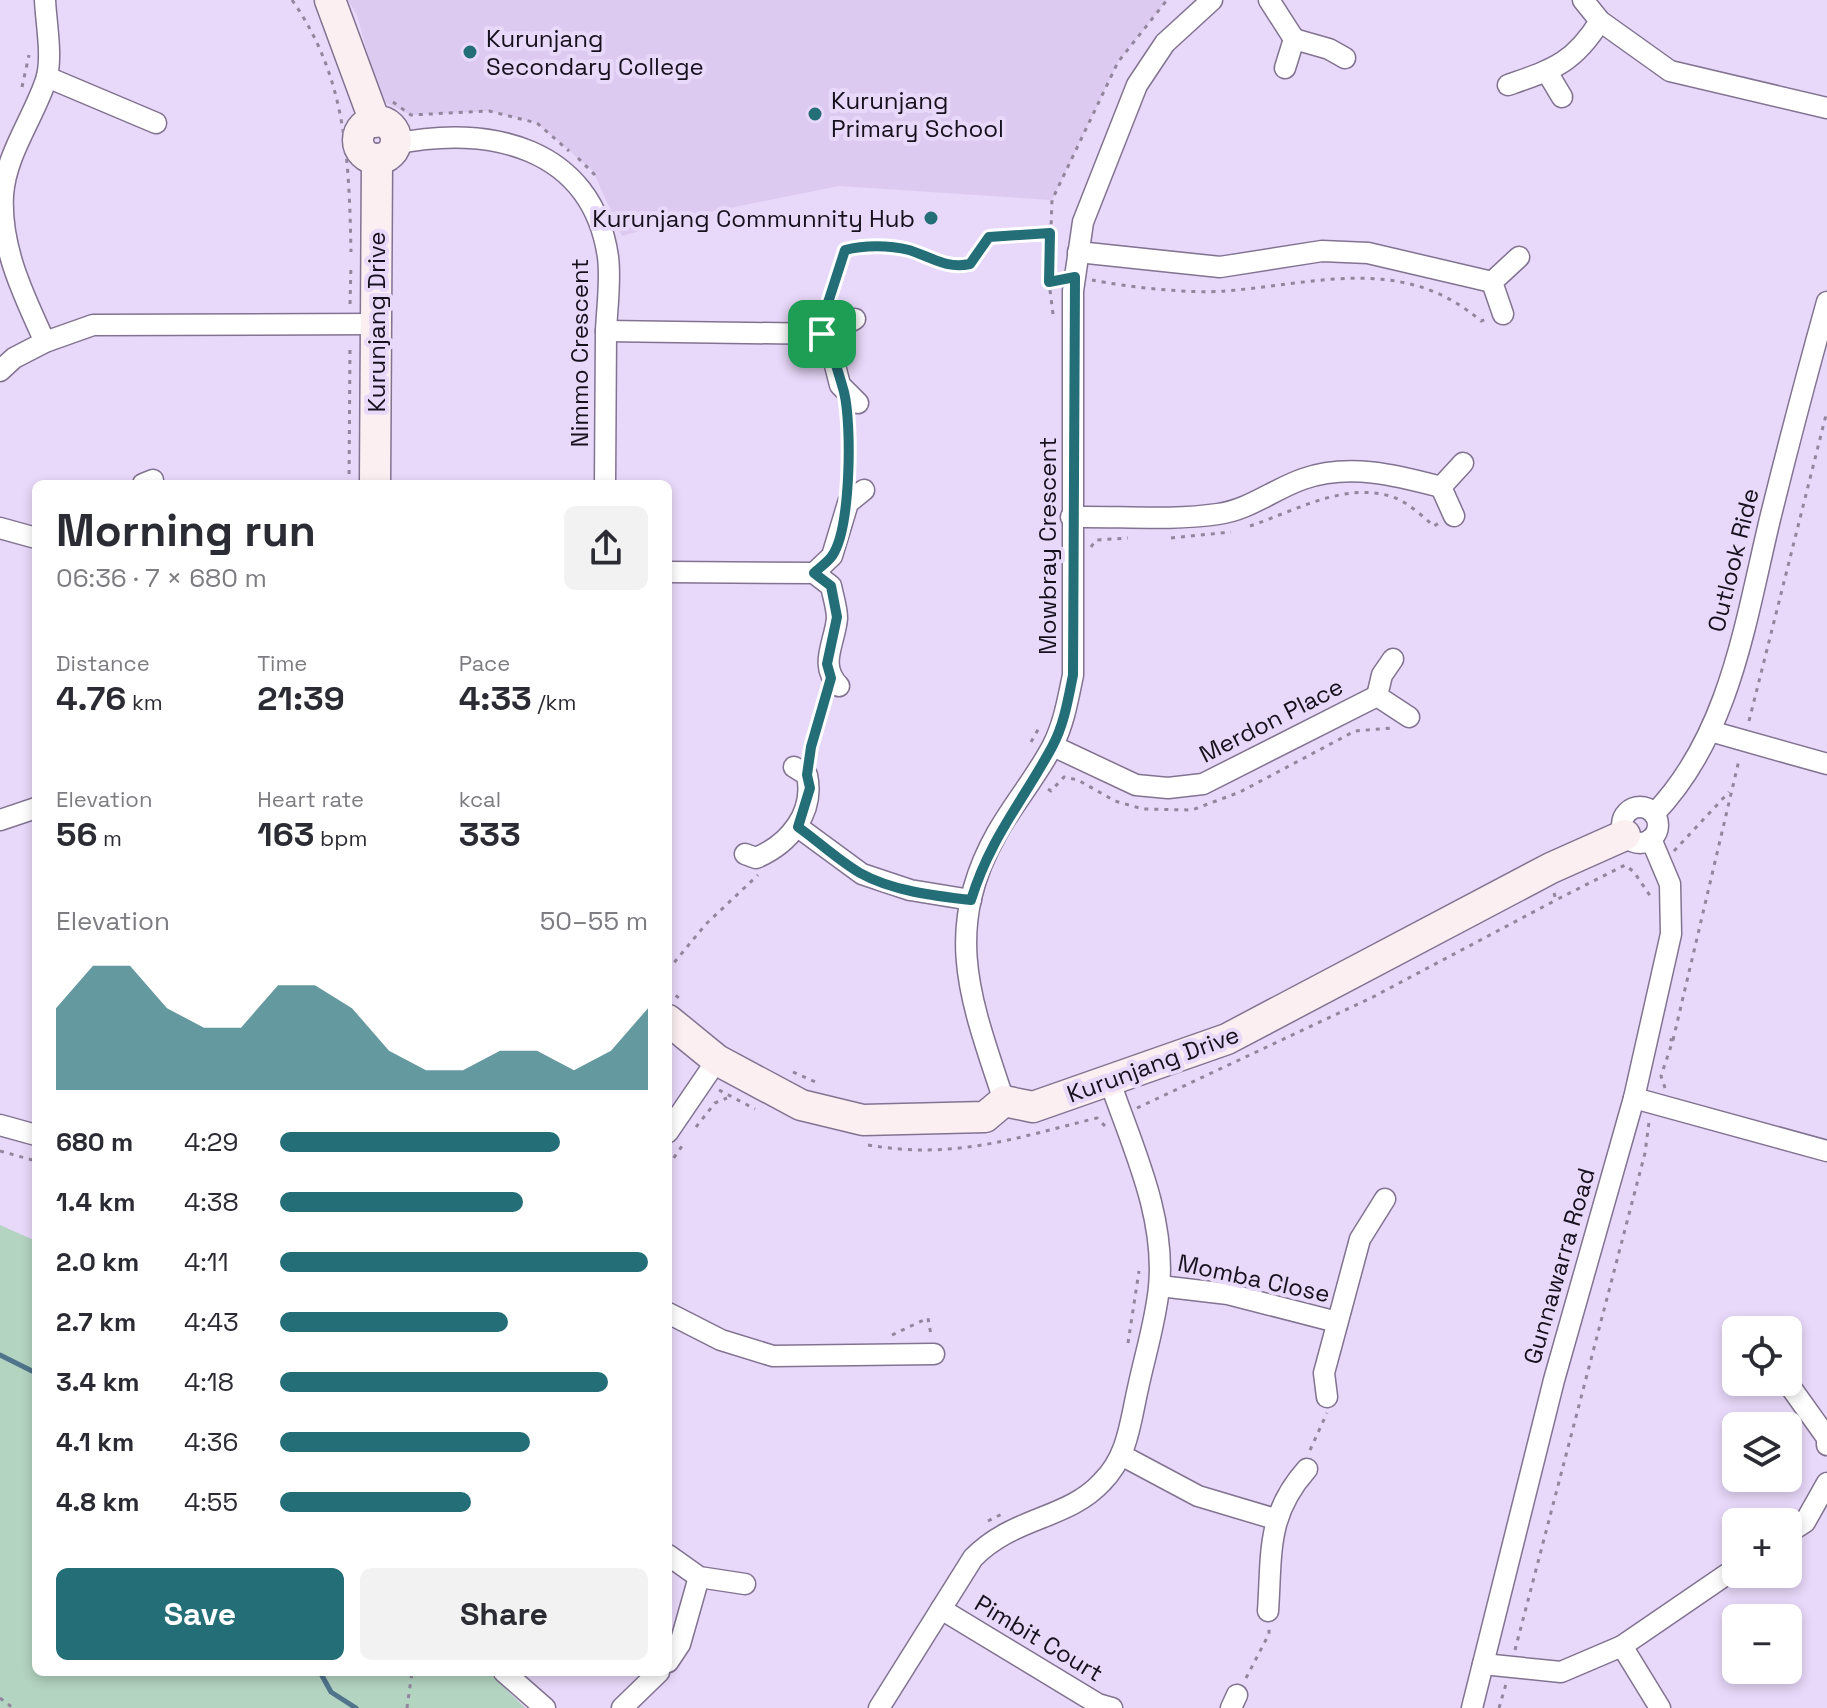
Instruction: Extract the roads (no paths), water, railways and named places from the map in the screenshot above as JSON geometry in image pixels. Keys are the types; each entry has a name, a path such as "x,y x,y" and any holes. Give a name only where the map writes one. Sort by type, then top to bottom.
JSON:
{"street":[{"path":"45,0 47,77 8,166 3,194 3,225 15,277 45,342"},
{"path":"330,0 375,122 392,129 386,151"},
{"name":"Mowbray Crescent","path":"1004,1101 966,978 965,938 971,900 996,835 1053,746 1065,717 1073,675 1071,517 1078,252 1093,191 1137,85 1165,43 1212,0"},
{"path":"1269,0 1294,39 1329,49 1345,58"},
{"path":"1583,0 1600,21 1670,71 1827,108"},
{"path":"1508,85 1547,72 1583,48 1600,21"},
{"path":"1285,68 1294,39"},
{"path":"1547,72 1562,97"},
{"path":"47,77 156,123"},
{"name":"Nimmo Crescent","path":"386,151 482,136 527,147 568,176 594,211 608,257 605,480"},
{"name":"Kurunjang Drive","path":"375,480 364,324 386,151"},
{"path":"1078,252 1220,267 1322,251 1368,253 1492,282"},
{"path":"1492,282 1519,257"},
{"path":"1492,282 1503,314"},
{"name":"Outlook Ride","path":"1654,814 1672,795 1710,731 1728,689 1827,302"},
{"path":"606,331 824,334 855,319"},
{"path":"0,371 14,358 45,342 93,325 364,324"},
{"path":"824,334 851,396"},
{"path":"1441,487 1463,463"},
{"path":"1071,517 1219,514 1259,501 1303,479 1342,472 1384,472 1441,487"},
{"path":"1441,487 1454,516"},
{"path":"814,573 832,556 848,503 864,490"},
{"path":"0,528 32,537"},
{"path":"672,572 814,573 831,586 837,617 827,664 835,682"},
{"name":"Merdon Place","path":"1053,746 1136,785 1168,788 1203,784 1377,696 1382,675 1393,659"},
{"name":"Merdon Place","path":"1377,696 1409,717"},
{"path":"1710,731 1827,764"},
{"path":"745,854 756,858 776,850 798,827 810,788 801,771"},
{"path":"1638,808 1654,814 1657,830 1638,837 1622,823 1627,813 1638,808"},
{"path":"0,820 32,809"},
{"path":"798,827 862,874 910,890 971,900"},
{"name":"Kurunjang Drive","path":"672,1025 710,1070 801,1105 863,1120 985,1117 1004,1101 1033,1107 1227,1039 1547,870 1638,837"},
{"name":"Gunnawarra Road","path":"1472,1708 1554,1380 1651,1097 1671,934 1670,884 1659,859 1638,837"},
{"path":"676,1138 710,1070"},
{"path":"879,1708 973,1558 992,1539 1026,1521 1066,1508 1101,1484 1123,1456 1160,1286 1154,1208 1110,1082"},
{"path":"1651,1097 1827,1151"},
{"path":"0,1125 32,1134"},
{"name":"Momba Close","path":"1327,1397 1324,1373 1360,1239 1385,1199"},
{"name":"Momba Close","path":"1160,1286 1228,1294 1337,1322"},
{"path":"672,1315 721,1340 773,1356 934,1354"},
{"path":"1797,1396 1827,1438 1827,1445"},
{"path":"1123,1456 1198,1496 1275,1519"},
{"path":"1268,1611 1275,1519 1289,1490 1307,1469"},
{"path":"1802,1524 1827,1483"},
{"path":"672,1558 699,1577 745,1584"},
{"path":"672,1656 680,1644 699,1577"},
{"path":"1483,1664 1561,1672 1622,1646 1722,1578"},
{"name":"Pimbit Court","path":"941,1609 1098,1704 1112,1708"},
{"path":"1622,1646 1660,1708"},
{"path":"509,1676 545,1708"},
{"path":"622,1708 655,1676"}],"waterway":[{"path":"0,1355 32,1371"},
{"path":"322,1676 331,1692 356,1708"}],"place":[{"name":"Kurunjang Secondary College","path":"470,52"},
{"name":"Kurunjang Primary School","path":"815,114"},
{"name":"Kurunjang Communnity Hub","path":"931,218"}]}
